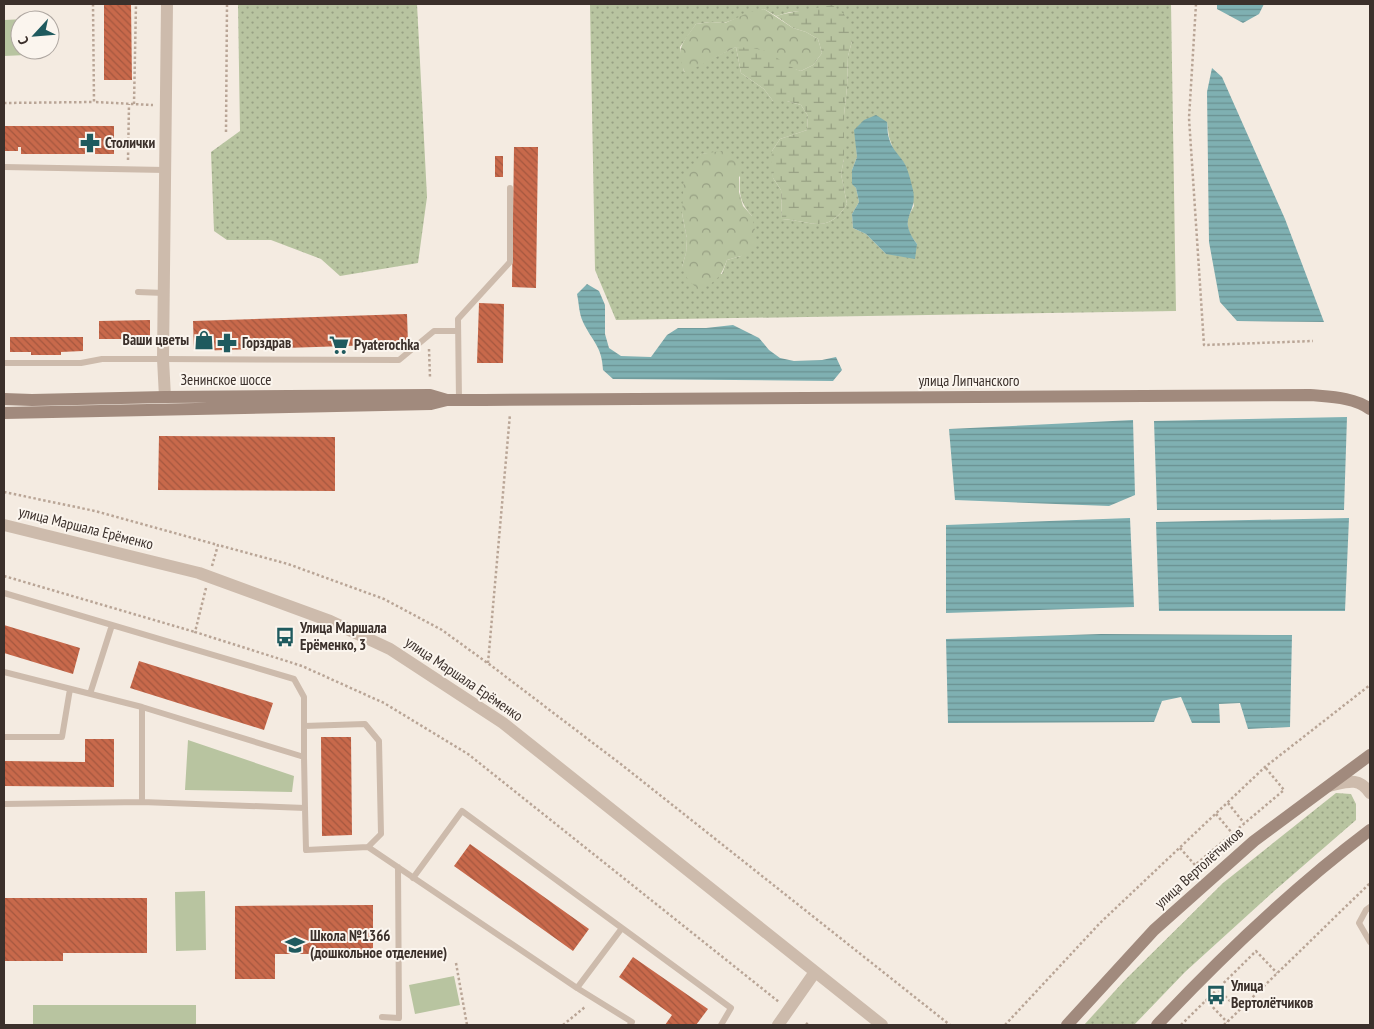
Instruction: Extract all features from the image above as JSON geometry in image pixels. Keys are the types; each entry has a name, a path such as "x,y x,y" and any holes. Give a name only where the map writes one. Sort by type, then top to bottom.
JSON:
{"main road":[{"name":"Зенинское шоссе","path":"4,399 430,395 453,400"},
{"name":"улица Липчанского","path":"564,400 1310,395 1343,398 1370,409"},
{"name":"Зенинское шоссе","path":"4,413 431,404 453,400 564,400"},
{"name":"улица Вертолётчиков","path":"1067,1025 1154,930 1254,841 1370,755"},
{"path":"1157,1025 1276,906 1369,829"}],"street":[{"path":"164,397 167,4"},
{"name":"улица Маршала Ерёменко","path":"4,525 209,577 330,621 390,649 504,723 882,1025"},
{"path":"1329,786 1353,780 1365,785 1370,793"},
{"path":"778,1025 815,972"}],"lane":[{"path":"4,167 165,170"},
{"path":"453,400 458,319 510,262 510,188"},
{"path":"138,292 164,293"},
{"path":"4,363 81,363 102,359 163,358 399,360 434,331 458,331"},
{"path":"4,593 294,679 304,697 306,850 368,847 577,988 632,1022 630,1025"},
{"path":"90,694 112,625"},
{"path":"4,672 142,707 304,757"},
{"path":"4,737 62,737 70,689"},
{"path":"142,707 142,802"},
{"path":"304,726 365,724 378,741 381,834 368,847"},
{"path":"4,804 142,802 305,808"},
{"path":"413,878 462,811 731,1008 721,1025"},
{"path":"382,1017 399,1018 398,867"},
{"path":"1370,908 1366,910 1359,923 1370,942"},
{"path":"577,988 622,928"}],"path":[{"path":"93,4 94,102"},
{"path":"134,104 136,4"},
{"path":"226,132 227,4"},
{"path":"1196,4 1189,118 1204,345 1313,341"},
{"path":"4,103 94,102 153,105"},
{"path":"128,162 129,104"},
{"path":"429,335 430,377"},
{"path":"488,663 511,414"},
{"path":"4,492 95,510 288,564 384,599 442,630 622,765 950,1025"},
{"path":"195,632 218,545"},
{"path":"4,576 195,632 302,666 384,702 468,754 779,1002"},
{"path":"1005,1025 1100,923 1265,766 1370,685"},
{"path":"1180,848 1195,865 1284,790 1265,766"},
{"path":"1227,803 1244,823"},
{"path":"1216,814 1232,833"},
{"path":"1224,1025 1370,883"},
{"path":"1181,1025 1256,951 1277,973"},
{"path":"456,963 467,1025"},
{"path":"1218,988 1238,1010"},
{"path":"1206,1000 1227,1022"},
{"path":"563,1025 585,1007"}],"green space":[{"path":"238,4 417,4 427,197 418,263 340,276 321,259 271,240 227,240 214,231 211,152 240,131"},
{"path":"590,4 1171,4 1176,311 616,320 595,270","holes":["764,9 776,16 790,12 805,11 852,41 848,56 844,115 844,159 841,174 847,204 840,214 826,223 819,224 782,219 781,190 773,178 772,151 780,139 807,130 808,116 801,105 787,101 773,101 764,89 741,73 736,47 684,72 680,47 696,24 724,23","887,122 889,137 894,151 904,163 914,206 907,219 909,233 917,244 886,254 866,234 853,228 852,214 859,202 856,188 852,183 852,170 857,157 855,130","715,153 740,177 741,198 752,216 741,256 727,260 722,274 682,267 687,239 682,213 701,154"]},
{"path":"832,5 844,14 850,27 852,41 848,56 844,115 844,159 841,174 847,204 840,214 826,223 819,224 782,219 781,190 773,178 772,151 780,139 807,130 808,116 801,105 787,101 773,101 764,89 741,73 736,47 765,51 801,71 813,65 822,53 818,39 806,32 793,28 776,16"},
{"path":"764,9 793,28 806,32 818,39 822,53 813,65 801,71 787,67 776,58 736,47 685,73 680,52 687,36 696,24 710,22 725,23 750,12"},
{"path":"4,20 10,20 10,56 4,56"},
{"path":"728,150 739,162 739,192 743,206 752,216 755,231 754,247 741,256 727,260 717,278 699,290 688,280 682,267 687,239 682,213 684,177 701,154"},
{"path":"188,740 294,776 292,792 185,790"},
{"path":"1336,793 1351,794 1356,804 1356,820 1185,972 1134,1025 1084,1025 1124,981 1223,883"},
{"path":"205,891 206,950 176,951 175,892"},
{"path":"454,976 460,1005 415,1014 409,985"},
{"path":"33,1005 196,1005 196,1025 33,1025"}],"water":[{"path":"1217,4 1264,4 1259,14 1243,23 1217,9"},
{"path":"1212,68 1222,77 1285,219 1324,322 1237,321 1220,302 1209,242 1207,92"},
{"path":"876,115 887,122 890,141 908,171 914,199 908,227 917,244 915,259 886,254 866,234 853,228 852,214 859,202 856,188 852,184 852,170 857,157 854,130 864,120"},
{"path":"587,284 599,291 605,305 605,334 609,348 621,356 651,357 667,335 678,328 706,328 733,325 759,338 769,350 780,358 794,361 822,360 836,357 842,370 833,381 613,379 603,370 599,349 586,329 581,316 577,294"},
{"path":"1347,417 1344,510 1157,510 1154,421"},
{"path":"1133,420 1135,495 1109,506 955,500 949,429"},
{"path":"1130,518 1134,607 946,613 946,525"},
{"path":"1349,518 1345,611 1159,611 1156,522"},
{"path":"1101,634 1292,635 1290,727 1248,729 1240,703 1219,704 1220,723 1192,723 1181,697 1162,701 1154,722 948,723 946,639"}],"building":[{"path":"104,4 131,4 132,80 104,80"},
{"path":"4,126 114,126 114,154 21,154 21,147 18,147 18,151 4,151"},
{"path":"514,147 538,147 536,288 512,287"},
{"path":"495,156 503,156 503,177 495,177"},
{"path":"479,303 504,304 503,363 477,363"},
{"path":"407,314 408,344 194,351 193,321"},
{"path":"150,320 150,339 99,339 99,321"},
{"path":"10,337 83,337 83,351 61,352 61,355 31,355 31,352 10,352"},
{"path":"159,436 335,437 335,491 158,490"},
{"path":"4,625 80,648 73,674 4,653"},
{"path":"139,661 273,703 264,730 130,688"},
{"path":"321,737 351,737 352,835 322,836"},
{"path":"85,739 114,739 114,787 4,786 4,761 85,762"},
{"path":"470,844 589,929 573,951 454,866"},
{"path":"4,898 147,898 147,953 63,953 63,961 4,961"},
{"path":"373,905 373,954 275,954 275,979 235,979 235,906"},
{"path":"633,957 708,1009 696,1025 665,1025 672,1015 619,977"}],"place":[{"name":"Столички","path":"90,143"},
{"name":"Ваши цветы","path":"204,340"},
{"name":"Горздрав","path":"227,343"},
{"name":"Pyaterochka","path":"339,345"},
{"name":"Улица Маршала Ерёменко, 3","path":"285,637"},
{"name":"Школа №1366 (дошкольное отделение)","path":"295,945"},
{"name":"Улица Вертолётчиков","path":"1216,995"}]}
